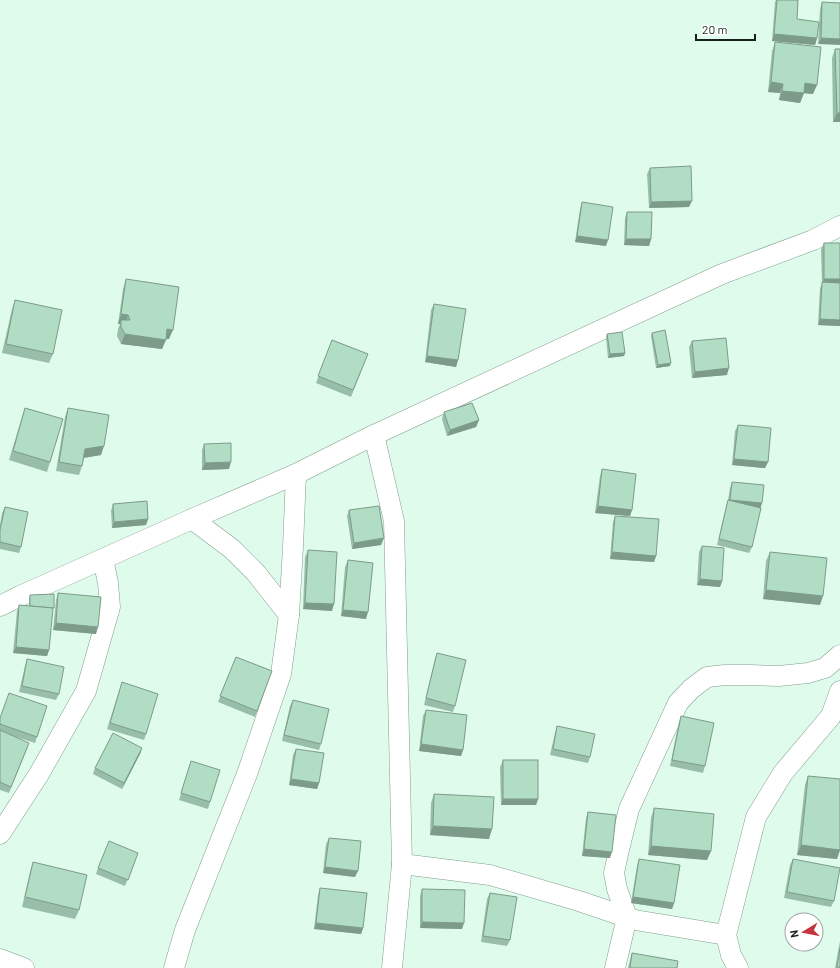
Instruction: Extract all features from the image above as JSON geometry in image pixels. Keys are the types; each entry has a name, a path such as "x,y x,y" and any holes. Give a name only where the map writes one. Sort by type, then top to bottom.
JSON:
{"street":[{"path":"0,606 192,519 296,474 374,435 722,274 813,240 840,226"},
{"path":"374,435 394,522 402,864 392,968"},
{"path":"174,968 185,930 247,774 281,674 289,615 294,547 296,474"},
{"path":"192,519 232,549 256,573 289,615"},
{"path":"0,834 39,774 86,691 110,607 108,582 103,559"},
{"path":"615,968 627,917 617,889 614,873 618,854 629,810 678,703 707,677 750,674 779,676 808,674 825,668 840,655"},
{"path":"738,968 731,955 726,935 756,817 783,773 830,716 840,691"},
{"path":"402,864 490,874 636,920 726,935"},
{"path":"0,959 24,968"}],"building":[{"path":"777,0 798,0 797,19 819,22 817,38 774,34"},
{"path":"822,2 840,3 840,39 821,38"},
{"path":"775,42 821,47 817,85 805,83 804,93 782,91 783,84 771,82"},
{"path":"835,49 840,49 840,113 837,113"},
{"path":"691,166 692,201 651,202 650,168"},
{"path":"582,202 613,207 608,240 577,236"},
{"path":"627,212 652,212 651,239 626,239"},
{"path":"824,243 840,243 840,279 824,279"},
{"path":"126,279 179,287 173,330 167,329 166,340 125,334 121,327 121,320 130,320 128,315 121,314"},
{"path":"822,282 840,283 840,320 820,319"},
{"path":"15,300 62,310 53,354 6,344"},
{"path":"434,304 466,309 458,360 427,356"},
{"path":"665,330 671,363 658,365 652,333"},
{"path":"622,332 625,353 610,354 607,334"},
{"path":"726,338 729,368 695,372 692,341"},
{"path":"332,340 368,354 353,390 318,376"},
{"path":"472,403 479,420 450,430 444,412"},
{"path":"25,408 63,419 50,462 13,451"},
{"path":"68,408 109,415 104,446 85,449 82,466 59,462"},
{"path":"738,425 771,428 768,462 734,459"},
{"path":"231,443 231,462 205,463 204,444"},
{"path":"602,469 636,474 632,510 598,506"},
{"path":"732,482 764,485 762,503 730,500"},
{"path":"728,500 761,508 752,547 719,539"},
{"path":"147,501 148,519 114,522 113,504"},
{"path":"379,506 384,538 354,543 349,510"},
{"path":"5,507 28,512 21,547 0,542 0,530"},
{"path":"615,516 659,519 656,556 612,552"},
{"path":"702,546 724,548 722,581 700,579"},
{"path":"308,550 337,552 334,604 305,603"},
{"path":"770,552 827,558 823,596 766,590"},
{"path":"348,560 373,563 368,612 343,610"},
{"path":"58,593 101,597 98,627 56,623"},
{"path":"54,594 54,608 30,606 30,595"},
{"path":"19,605 53,608 49,650 16,647"},
{"path":"437,653 466,660 455,706 426,698"},
{"path":"236,657 272,671 257,711 220,696"},
{"path":"27,659 64,667 59,694 22,686"},
{"path":"122,682 158,694 146,734 110,723"},
{"path":"9,693 47,706 37,737 0,724 0,718"},
{"path":"293,700 329,709 321,744 284,735"},
{"path":"426,710 467,715 463,750 421,744"},
{"path":"681,716 714,723 705,766 672,760"},
{"path":"557,726 595,734 590,757 553,749"},
{"path":"0,730 29,743 11,787 0,782"},
{"path":"113,733 142,748 124,783 95,768"},
{"path":"296,749 324,753 319,783 291,779"},
{"path":"503,760 538,760 538,799 503,799"},
{"path":"191,761 220,770 210,802 181,793"},
{"path":"808,776 840,779 840,850 801,845"},
{"path":"434,794 494,797 492,829 433,826"},
{"path":"654,808 714,814 711,851 651,846"},
{"path":"588,812 616,815 612,852 584,849"},
{"path":"329,838 361,841 358,871 325,867"},
{"path":"109,841 138,853 128,880 98,868"},
{"path":"639,859 680,865 674,903 633,897"},
{"path":"793,859 840,868 834,901 787,892"},
{"path":"33,862 87,875 79,910 25,897"},
{"path":"320,888 367,893 363,928 316,923"},
{"path":"422,889 465,890 464,923 422,922"},
{"path":"490,893 517,897 510,940 483,936"},
{"path":"840,948 840,967 837,967"},
{"path":"632,953 678,961 677,968 630,968"}]}
